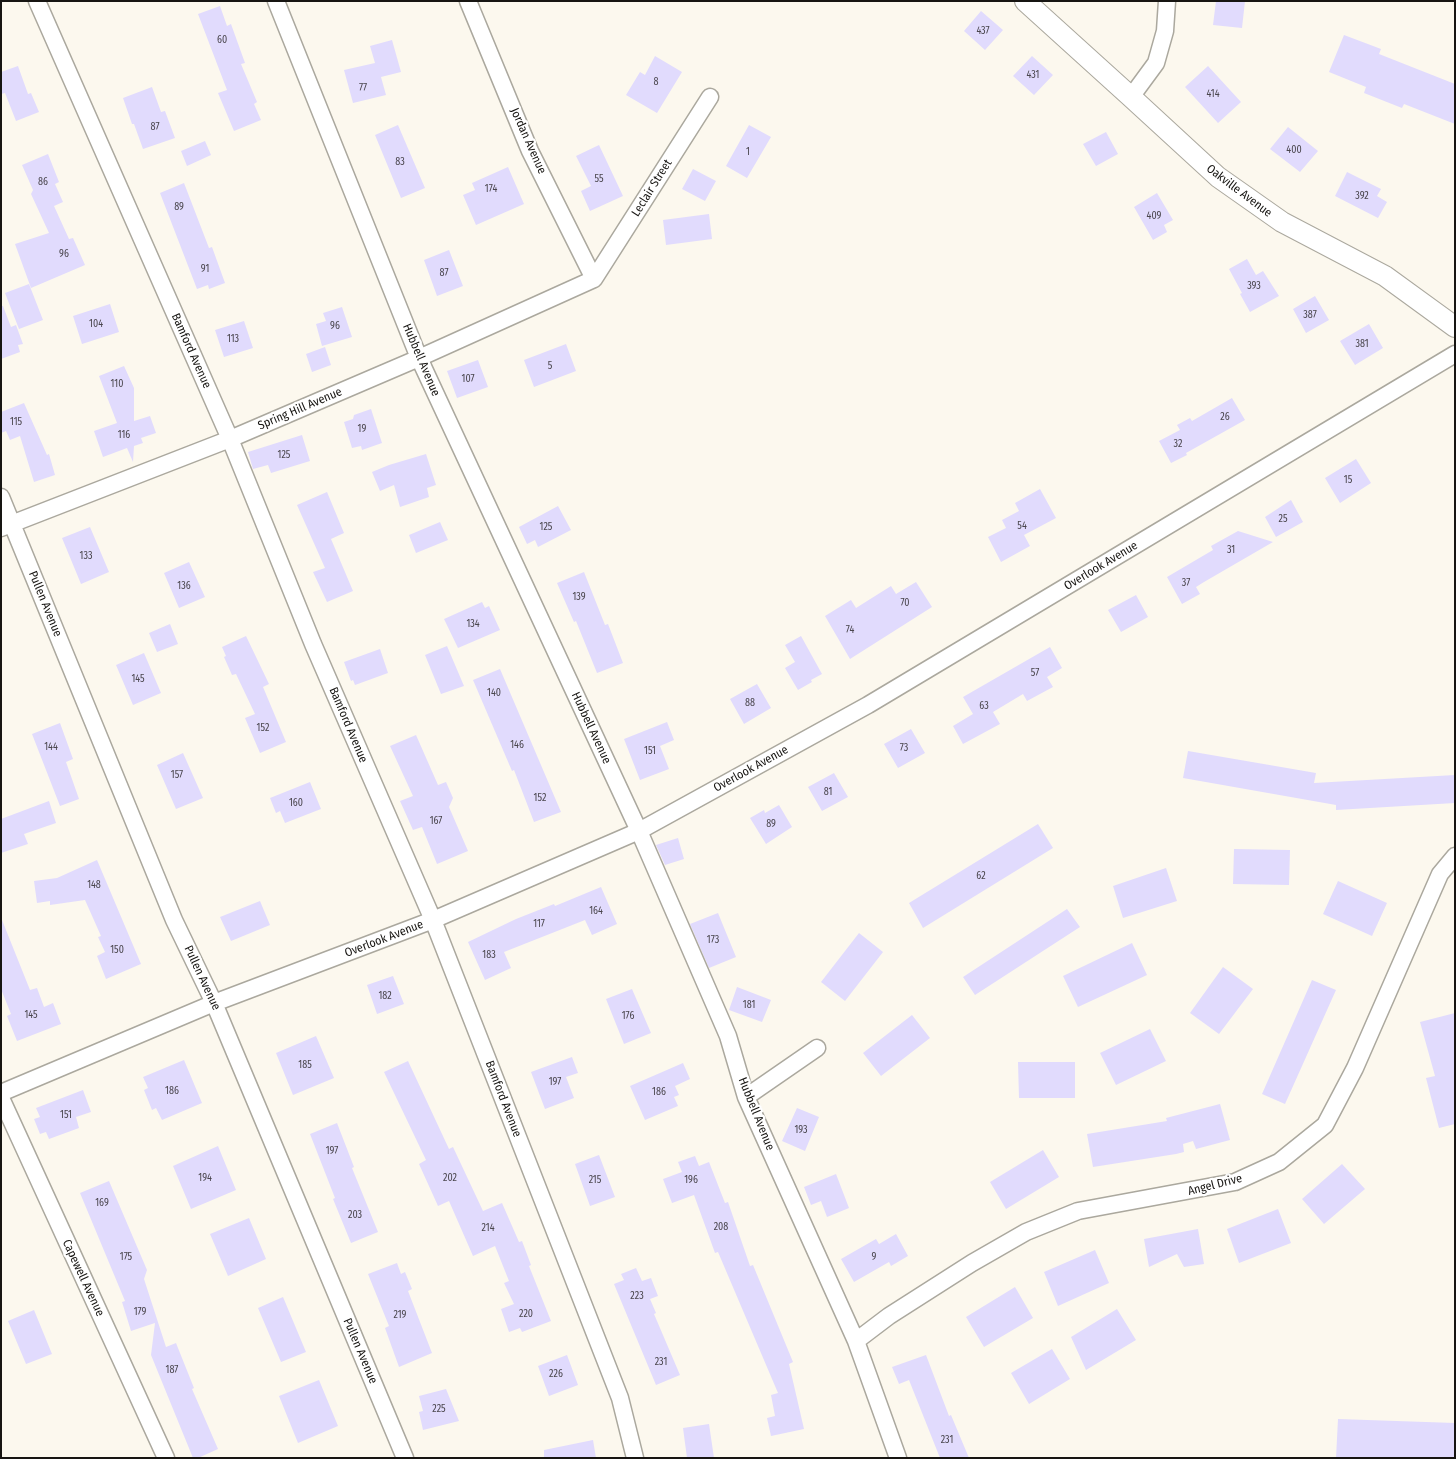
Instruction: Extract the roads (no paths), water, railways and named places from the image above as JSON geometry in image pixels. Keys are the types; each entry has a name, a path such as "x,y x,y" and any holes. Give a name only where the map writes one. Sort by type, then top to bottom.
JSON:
{"street":[{"name":"Bamford Avenue","path":"37,1 230,439 313,644 433,920 620,1398 635,1458"},
{"name":"Hubbell Avenue","path":"276,1 419,358 639,831 728,1036 746,1097 856,1340 898,1458"},
{"name":"Jordan Avenue","path":"468,1 530,151 594,279"},
{"name":"Oakville Avenue","path":"1025,1 1218,177 1282,222 1385,276 1455,327"},
{"path":"1131,96 1156,63 1165,32 1167,1"},
{"name":"Leclair Street","path":"594,279 710,97"},
{"name":"Spring Hill Avenue","path":"7,525 230,439 419,358 594,279"},
{"name":"Overlook Avenue","path":"1,1093 214,1003 433,920 639,831 868,705 1455,354"},
{"name":"Pullen Avenue","path":"1,497 7,525 174,920 214,1003 405,1458"},
{"name":"Angel Drive","path":"856,1340 889,1316 972,1263 1026,1232 1078,1212 1235,1182 1279,1162 1325,1125 1355,1068 1440,874 1455,856"},
{"path":"746,1097 817,1048"},
{"name":"Capewell Avenue","path":"1,1098 166,1458"}]}
